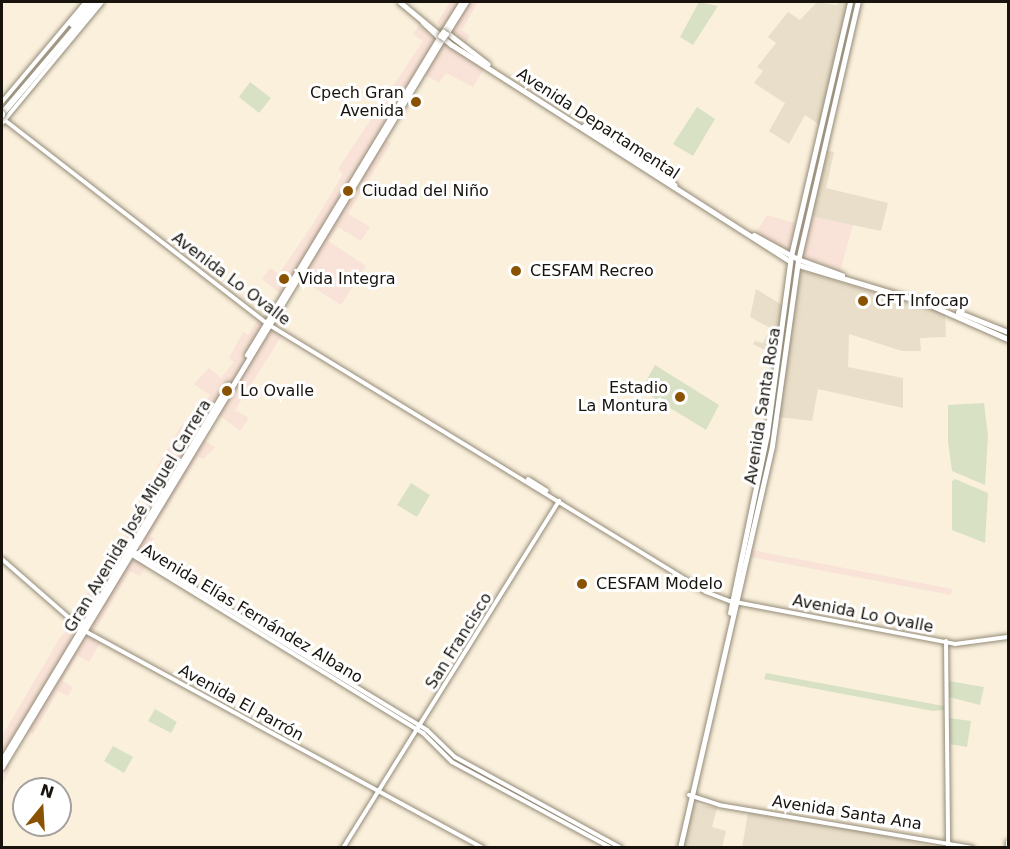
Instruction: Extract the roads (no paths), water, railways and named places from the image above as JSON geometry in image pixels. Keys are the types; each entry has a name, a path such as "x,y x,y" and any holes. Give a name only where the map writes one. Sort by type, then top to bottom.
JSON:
{"highway":[{"path":"3,117 91,2"},
{"path":"3,117 97,2"}],"main road":[{"path":"2,102 86,2"},
{"path":"3,117 102,2"},
{"name":"Gran Avenida José Miguel Carrera","path":"2,760 464,2"},
{"name":"Avenida Santa Rosa","path":"734,601 767,436 789,259 850,2"},
{"name":"Avenida Santa Rosa","path":"679,848 734,601 773,441 798,263 858,2"},
{"path":"404,3 443,35 486,65"},
{"name":"Avenida Departamental","path":"404,3 486,65 789,259 843,276"},
{"name":"Avenida Lo Ovalle","path":"3,117 267,324 713,595 734,601 968,645 1008,636"},
{"path":"843,276 939,304 1008,332"},
{"path":"843,276 948,311 1008,339"},
{"name":"San Francisco","path":"343,848 559,501"},
{"name":"Avenida Elías Fernández Albano","path":"129,551 419,728 455,757 621,848"},
{"name":"Avenida El Parrón","path":"2,559 82,629 483,848"},
{"name":"Gran Avenida José Miguel Carrera","path":"2,767 82,629"},
{"path":"946,641 948,845"},
{"name":"Avenida Elías Fernández Albano","path":"419,728 452,762 611,848"},
{"name":"Avenida Santa Ana","path":"690,796 719,805 972,848"},
{"path":"1008,842 1008,848"}],"place":[{"name":"Cpech Gran Avenida","path":"416,102"},
{"name":"Ciudad del Niño","path":"348,191"},
{"name":"CESFAM Recreo","path":"516,271"},
{"name":"Vida Integra","path":"284,279"},
{"name":"CFT Infocap","path":"863,301"},
{"name":"Lo Ovalle","path":"227,391"},
{"name":"Estadio La Montura","path":"680,397"},
{"name":"CESFAM Modelo","path":"582,584"}]}
